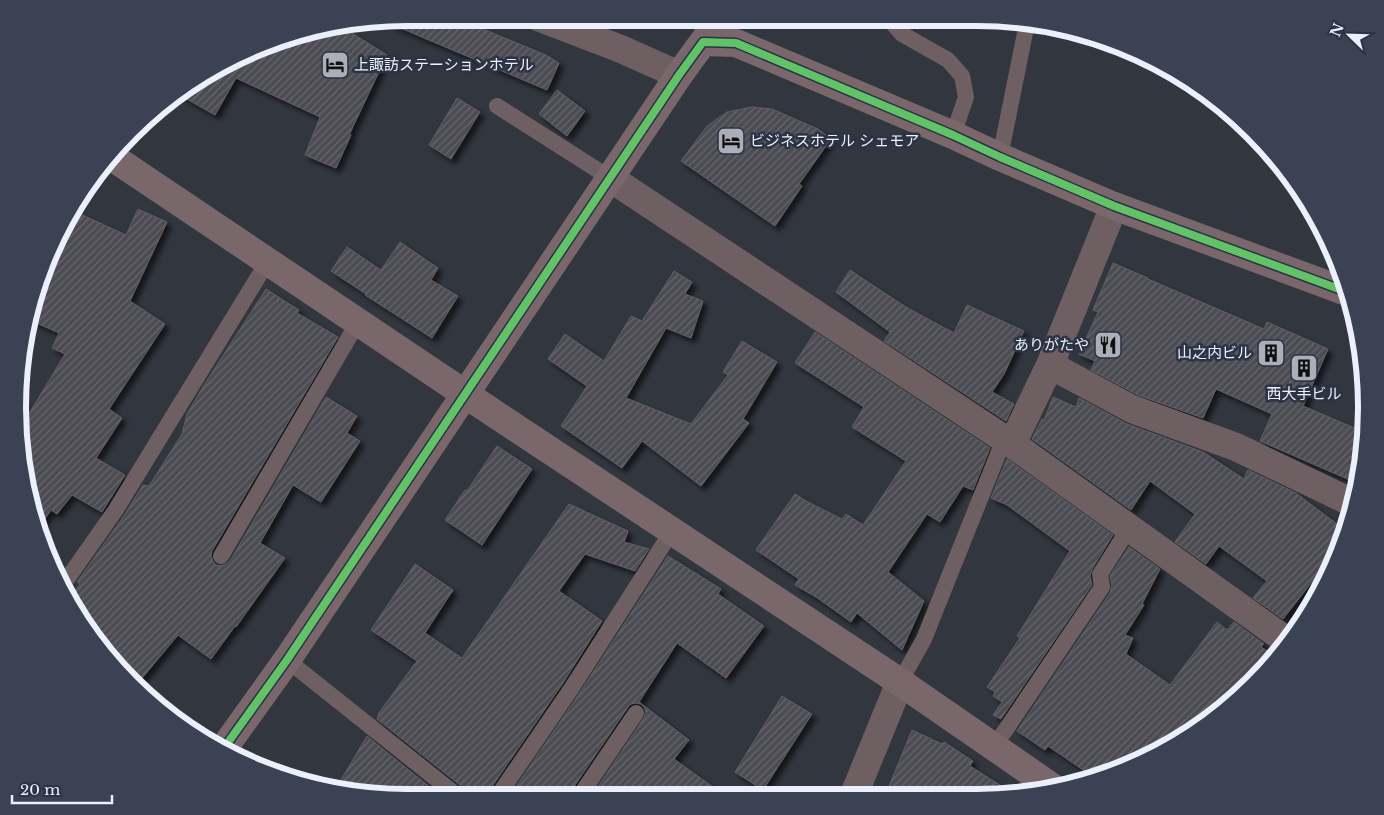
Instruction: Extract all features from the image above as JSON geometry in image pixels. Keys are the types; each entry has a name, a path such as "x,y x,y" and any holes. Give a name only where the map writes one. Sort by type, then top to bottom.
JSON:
{"street":[{"path":"561,26 621,49 679,75"},
{"path":"227,743 466,394 679,75 702,30 953,135 1114,206 1339,289"},
{"path":"118,160 900,682 1045,782"},
{"path":"610,178 1008,441 1281,637"},
{"path":"1008,441 1050,365 1114,206"},
{"path":"1050,365 1132,409 1236,447 1346,500"},
{"path":"856,789 900,682"}],"lane":[{"path":"895,26 902,34 948,60 962,76 966,97 953,135"},
{"path":"1000,157 1026,30"},
{"path":"497,106 610,178"},
{"path":"67,578 114,511 268,261"},
{"path":"221,556 358,322"},
{"path":"900,682 924,639 1008,441"},
{"path":"994,747 1102,587 1100,574 1129,528"},
{"path":"502,789 571,689 672,531"},
{"path":"286,660 449,789"},
{"path":"585,789 636,713"}],"building":[{"path":"397,26 475,26 546,55 559,63 547,90"},
{"name":"上諏訪ステーションホテル","path":"349,31 387,55 349,135 351,135 336,168 305,155 320,117 236,78 215,115 185,98 217,77 285,46 309,39"},
{"path":"557,90 585,111 567,136 539,114"},
{"path":"457,98 480,112 451,159 429,145"},
{"path":"752,107 772,109 818,129 831,139 799,184 802,186 775,226 681,161 707,126 727,112"},
{"path":"138,209 167,222 130,301 165,324 109,409 122,418 96,458 125,475 102,512 72,495 57,514 51,510 43,521 34,482 26,418 65,354 52,348 59,333 36,323 39,309 55,262 79,214 126,235"},
{"path":"400,242 438,268 431,280 458,296 432,338 331,271 347,247 381,270"},
{"path":"1113,263 1264,329 1267,322 1328,349 1303,406 1357,429 1350,480 1260,441 1272,414 1216,389 1203,418 1138,395 1091,370 1095,361 1079,354 1098,312 1093,310"},
{"path":"850,270 906,307 954,333 967,305 1024,331 1004,374 992,392 1014,404 1006,421 884,341 890,332 836,292"},
{"path":"674,271 692,282 685,294 703,301 691,338 666,328 626,398 691,424 728,375 723,372 742,341 777,362 743,419 749,423 701,486 642,441 622,468 561,426 587,386 548,359 565,334 604,361 631,316 642,321"},
{"path":"266,289 299,310 297,313 338,337 212,551 211,556 216,565 221,566 230,561 326,397 357,416 347,433 360,441 321,502 293,485 260,543 285,558 211,659 178,635 141,680 105,640 74,592 80,584 77,582 143,485 149,486 182,434 187,414"},
{"path":"815,332 990,448 973,490 963,486 940,522 927,514 888,572 924,601 902,650 857,613 851,622 816,597 795,585 799,579 756,550 795,494 842,519 846,514 863,525 906,461 852,427 864,407 795,363"},
{"path":"1053,397 1076,407 1079,398 1127,424 1203,452 1244,479 1248,470 1296,493 1339,526 1320,571 1283,619 1253,598 1267,581 1219,546 1206,564 1175,542 1195,514 1150,481 1131,510 1032,439 1042,419 1044,420"},
{"path":"497,446 532,469 482,545 445,520"},
{"path":"1007,459 1113,535 1092,569 1090,576 1092,585 1001,719 993,715 1002,702 993,696 995,692 987,687 1020,638 1017,636 1070,551 1007,505 991,498"},
{"path":"569,504 628,531 624,542 649,549 635,571 585,554 559,591 602,621 563,683 490,789 465,789 377,719 378,714 417,661 371,630 415,564 453,590 425,633 462,658"},
{"path":"1129,547 1160,569 1142,604 1144,605 1125,635 1133,638 1126,654 1170,685 1217,622 1227,630 1234,622 1264,644 1261,647 1269,652 1228,694 1209,710 1167,738 1122,760 1087,773 1048,746 1045,750 1017,731 1110,593 1112,585 1110,576"},
{"path":"668,556 721,589 718,594 764,626 726,678 677,643 639,702 689,740 674,759 716,789 596,789 644,718 645,708 641,704 636,703 628,707 572,789 514,789 579,694"},
{"path":"782,696 812,714 764,789 735,772"},
{"path":"912,730 942,744 944,742 973,761 970,766 1004,788 895,789 889,786"},
{"path":"367,736 432,789 383,788 340,782"}],"cycle path":[{"path":"227,743 287,660 703,42 736,43 1114,206 1339,289"}],"place":[{"name":"上諏訪ステーションホテル","path":"335,65"},
{"name":"ビジネスホテル シェモア","path":"731,141"},
{"name":"ありがたや","path":"1108,345"},
{"name":"山之内ビル","path":"1271,353"},
{"name":"西大手ビル","path":"1304,368"}]}
